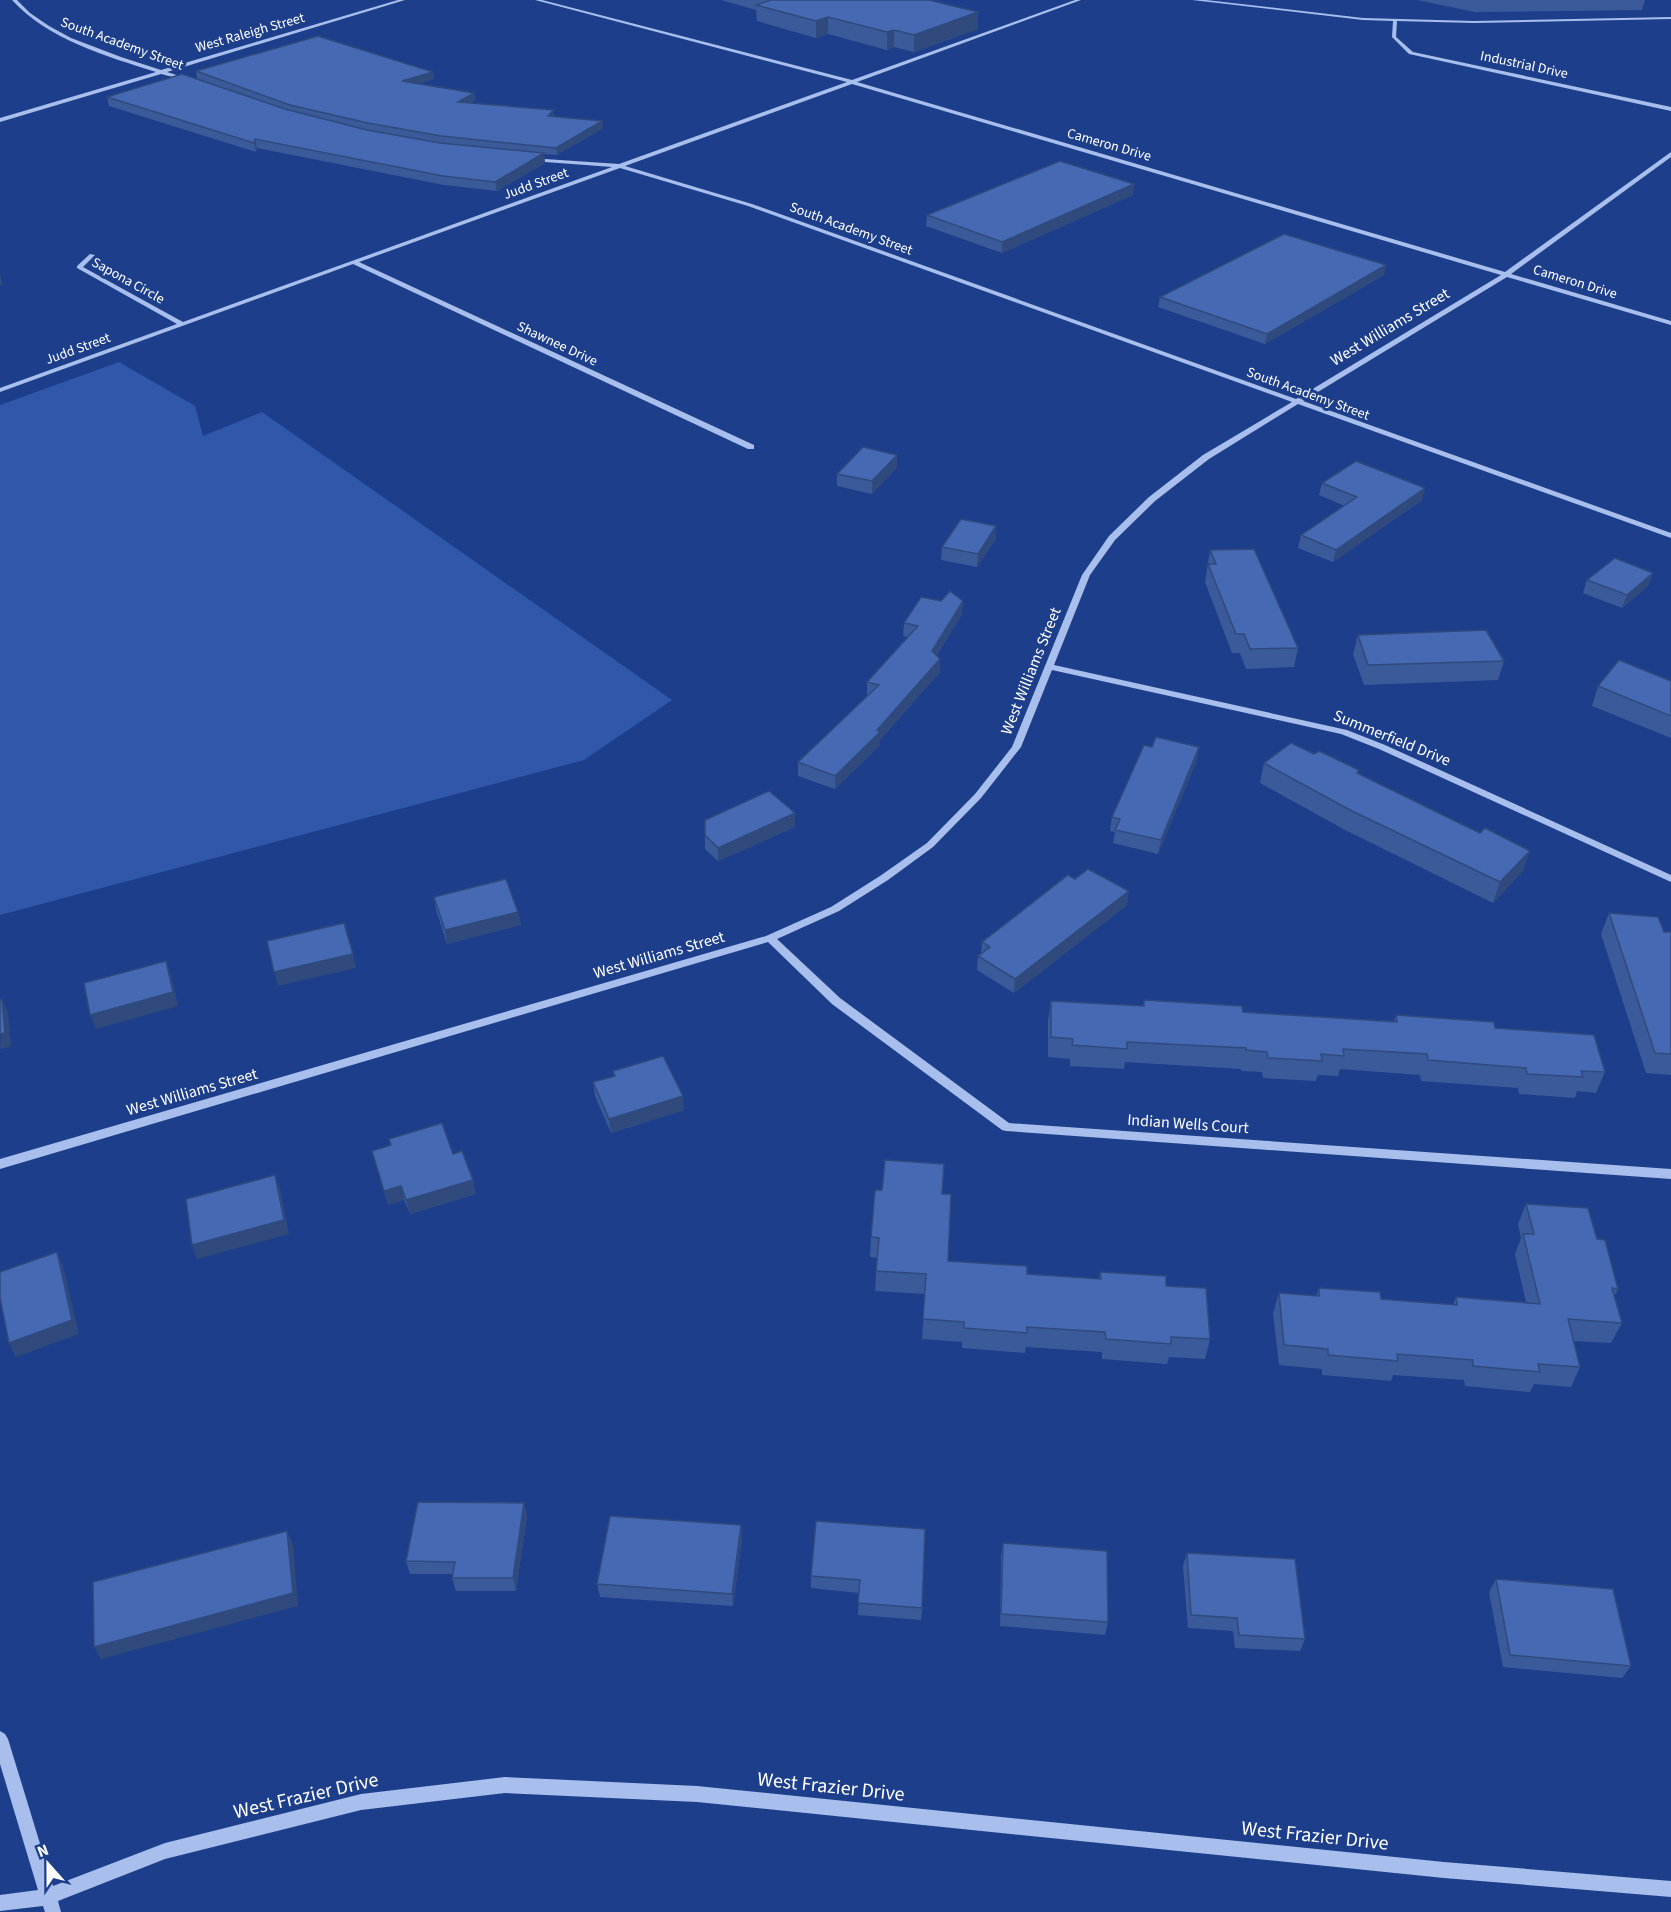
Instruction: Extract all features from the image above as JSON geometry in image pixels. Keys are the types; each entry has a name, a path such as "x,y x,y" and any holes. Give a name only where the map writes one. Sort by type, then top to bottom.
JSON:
{"street":[{"name":"South Academy Street","path":"14,0 25,14 54,33 193,82"},
{"name":"West Raleigh Street","path":"0,120 403,0"},
{"name":"Cameron Drive","path":"537,0 852,82 1671,323"},
{"name":"Judd Street","path":"0,390 1079,0"},
{"path":"1194,0 1306,13 1395,20 1474,22 1671,18"},
{"name":"Industrial Drive","path":"1395,20 1394,37 1411,53 1671,109"},
{"name":"West Williams Street","path":"0,1164 770,938 835,909 930,845 978,796 1016,747 1086,575 1112,538 1152,499 1206,457 1507,274 1671,154"},
{"name":"South Academy Street","path":"521,158 619,166 750,205 1671,536"},
{"name":"Sapona Circle","path":"92,255 79,267 182,324"},
{"name":"Shawnee Drive","path":"353,262 751,447"},
{"name":"Summerfield Drive","path":"1050,667 1344,732 1393,752 1671,879"},
{"name":"Indian Wells Court","path":"770,938 836,1001 1006,1127 1671,1174"},
{"path":"0,1739 50,1905"},
{"name":"West Frazier Drive","path":"0,1903 50,1905 165,1851 361,1802 505,1785 697,1794 1444,1870 1671,1889"}],"shaded area":[{"path":"119,362 195,406 203,436 262,412 672,700 584,760 0,915 0,405"}],"building":[{"path":"771,0 929,0 978,12 914,35 894,30 887,32 828,17 816,21 756,5"},
{"path":"318,36 433,72 402,81 474,93 458,102 554,110 548,116 602,121 556,148 441,136 368,123 290,105 196,71"},
{"path":"182,74 285,109 367,130 440,143 544,153 495,182 443,176 255,139 254,143 107,97"},
{"path":"1060,161 1134,184 1002,242 927,215"},
{"path":"1284,234 1386,265 1267,334 1160,297"},
{"path":"863,447 897,455 872,481 837,474"},
{"path":"1356,461 1425,488 1336,550 1301,535 1357,497 1322,483"},
{"path":"961,519 996,526 978,554 942,547"},
{"path":"1254,549 1298,648 1250,649 1244,634 1236,634 1208,564 1216,564 1210,550"},
{"path":"1615,558 1653,573 1627,595 1587,580"},
{"path":"950,591 963,601 932,651 940,659 877,730 880,732 835,776 798,762 879,685 867,682 918,626 904,623 921,597 941,601"},
{"path":"1486,630 1504,661 1368,665 1358,635"},
{"path":"1619,660 1671,681 1671,716 1598,686"},
{"path":"1156,737 1199,747 1161,840 1115,830 1120,819 1112,817 1144,745 1152,747"},
{"path":"1291,743 1314,754 1319,751 1359,770 1357,773 1480,833 1485,828 1530,851 1500,882 1350,810 1264,763"},
{"path":"769,791 795,813 718,848 705,835 705,820"},
{"path":"1088,869 1129,891 1015,979 978,956 990,947 982,942 1068,875 1075,879"},
{"path":"506,879 518,912 445,930 434,897"},
{"path":"1609,913 1658,917 1664,932 1671,932 1671,1054 1655,1053"},
{"path":"344,923 353,954 274,972 267,941"},
{"path":"166,961 173,992 90,1015 84,983"},
{"path":"2,999 5,1033 0,1034 0,1000"},
{"path":"1144,1000 1242,1006 1243,1012 1397,1022 1396,1015 1494,1022 1495,1028 1594,1035 1605,1072 1581,1071 1583,1077 1527,1074 1526,1068 1428,1060 1427,1054 1343,1049 1344,1056 1321,1054 1322,1061 1268,1058 1267,1052 1246,1050 1246,1048 1127,1042 1127,1049 1072,1045 1073,1039 1051,1037 1051,1001 1144,1006"},
{"path":"663,1056 683,1096 609,1119 593,1082 615,1076 613,1071"},
{"path":"442,1123 453,1154 462,1151 473,1180 406,1200 401,1186 384,1191 372,1151 391,1145 389,1139"},
{"path":"885,1160 944,1164 942,1194 951,1194 948,1261 1027,1266 1027,1274 1101,1279 1100,1272 1166,1276 1166,1286 1206,1288 1210,1339 1171,1337 1171,1344 1106,1339 1105,1332 1027,1327 1027,1333 964,1328 964,1322 923,1319 926,1274 876,1271 879,1238 871,1237 875,1190 882,1190"},
{"path":"275,1175 284,1220 192,1245 186,1199"},
{"path":"1526,1204 1588,1208 1597,1239 1605,1240 1618,1289 1612,1288 1622,1323 1568,1319 1580,1367 1538,1364 1540,1372 1473,1366 1473,1360 1397,1354 1398,1361 1328,1355 1328,1349 1284,1345 1279,1293 1319,1296 1319,1288 1380,1292 1381,1299 1457,1305 1456,1297 1540,1304 1523,1234 1534,1234"},
{"path":"57,1252 72,1320 9,1343 0,1298 0,1272"},
{"path":"418,1502 524,1503 513,1578 452,1578 455,1562 406,1561"},
{"path":"610,1516 741,1525 732,1594 597,1584"},
{"path":"816,1521 925,1529 922,1608 858,1603 860,1580 811,1576"},
{"path":"287,1531 293,1593 94,1647 93,1582"},
{"path":"1003,1543 1107,1551 1108,1622 1001,1614"},
{"path":"1187,1553 1295,1559 1305,1639 1239,1635 1237,1618 1191,1615"},
{"path":"1496,1579 1613,1589 1631,1666 1510,1655"}]}
